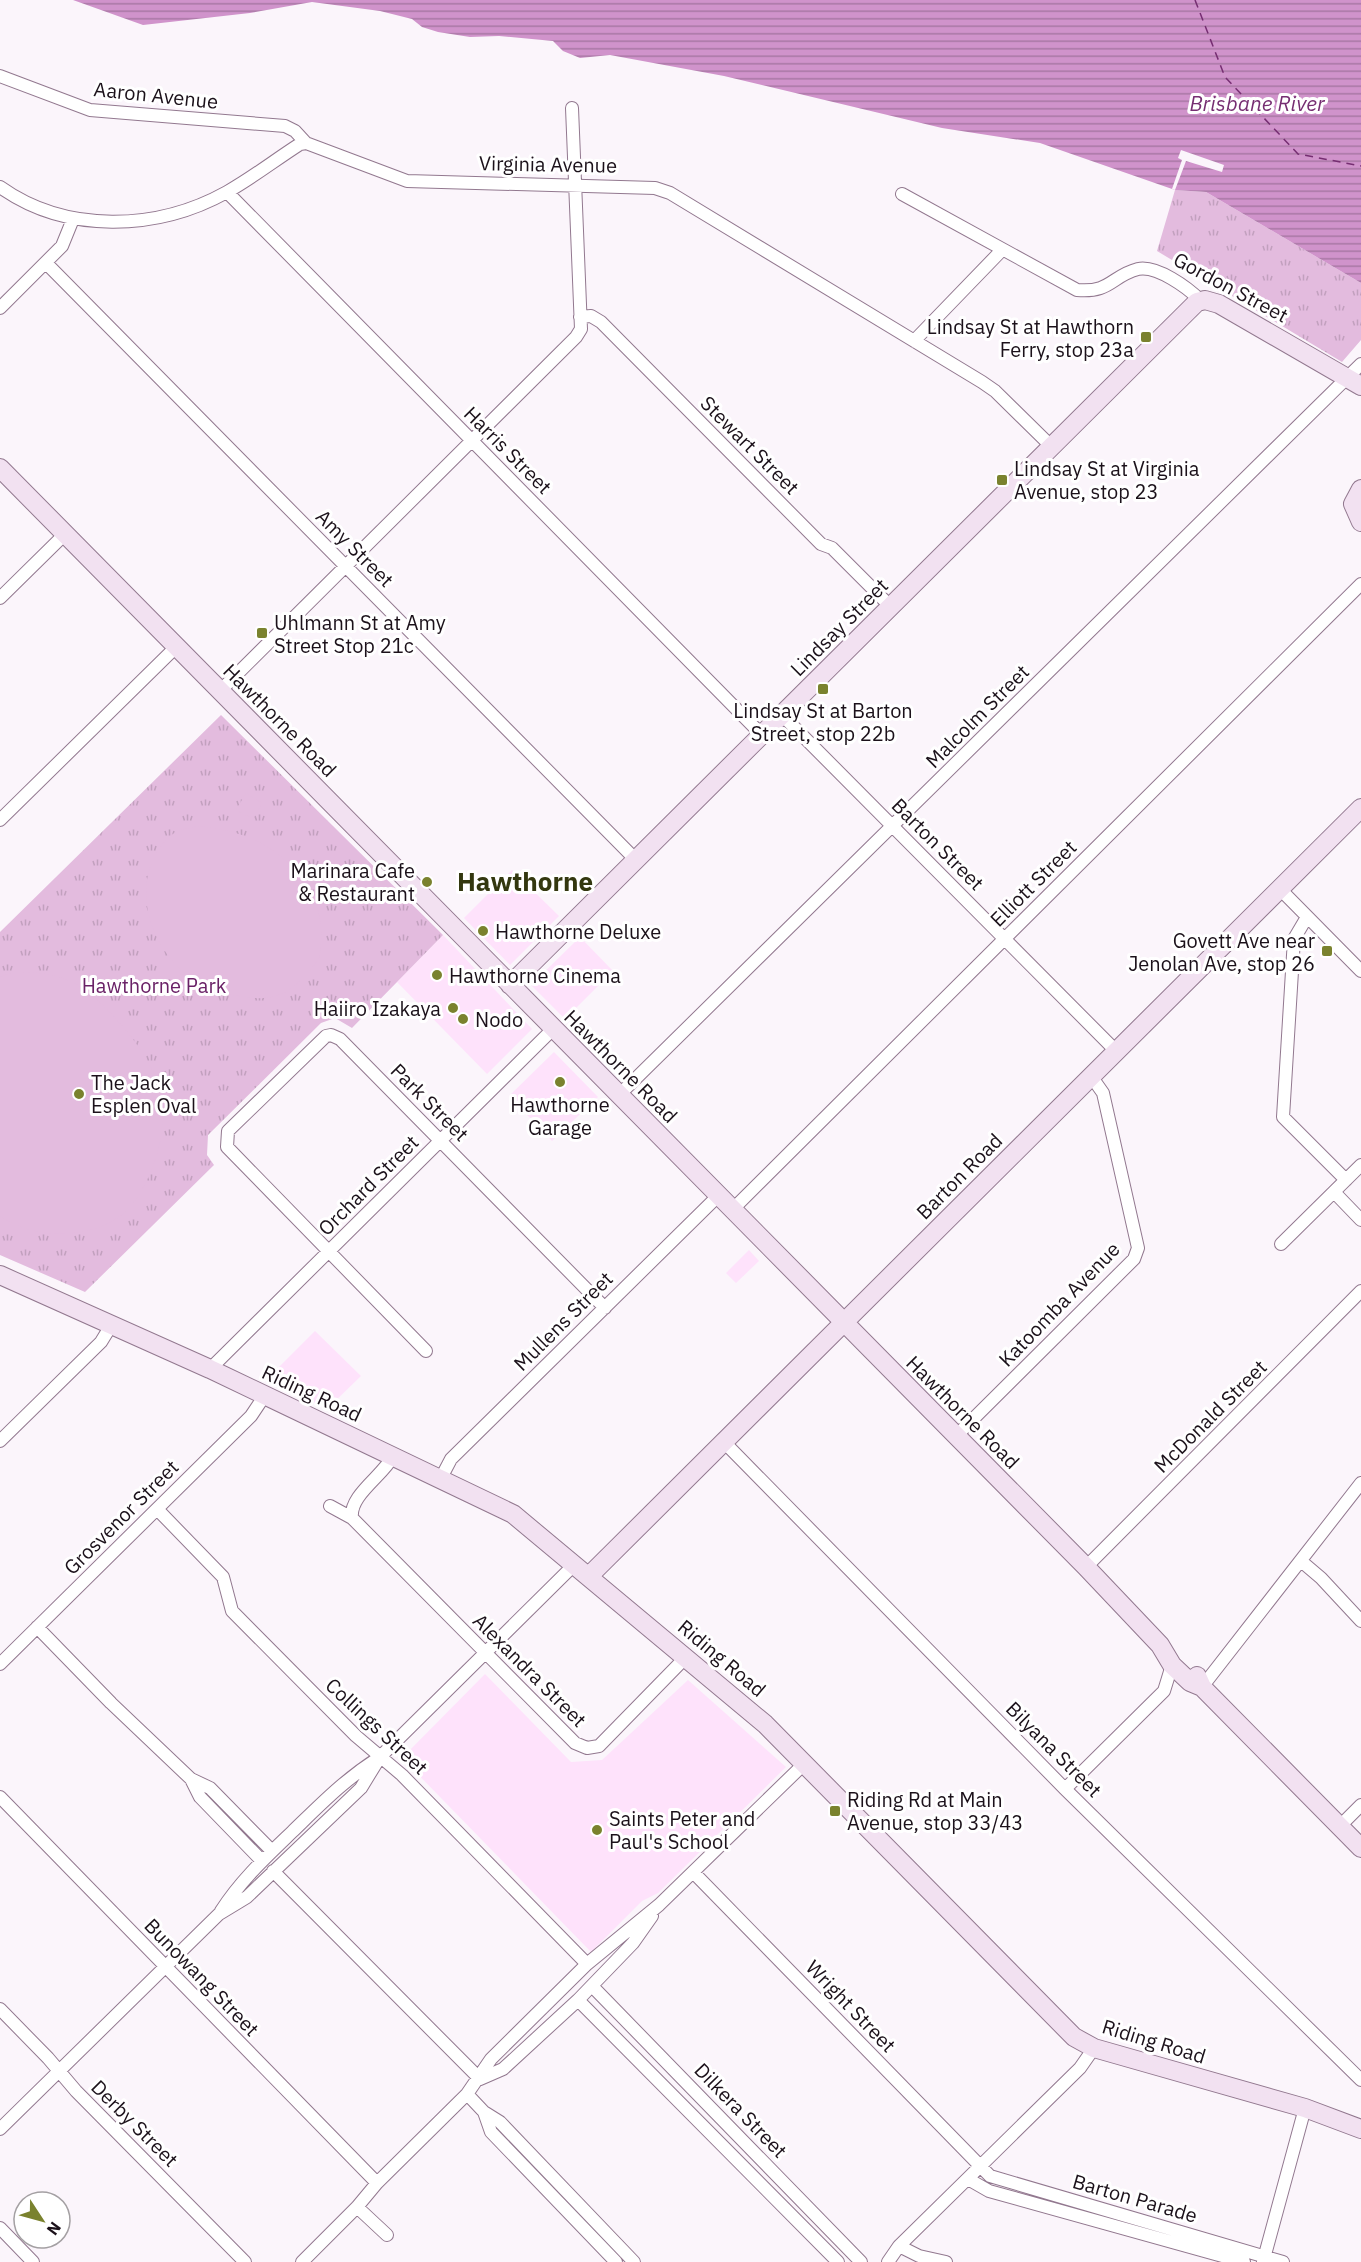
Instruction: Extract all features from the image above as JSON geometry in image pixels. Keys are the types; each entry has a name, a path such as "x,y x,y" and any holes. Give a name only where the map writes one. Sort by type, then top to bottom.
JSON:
{"street":[{"name":"Aaron Avenue","path":"0,76 90,110 285,126 295,131 306,142"},
{"path":"220,691 576,338 581,329 572,108"},
{"name":"Virginia Avenue","path":"306,142 406,181 640,186 670,193 995,391 1051,446"},
{"path":"0,187 47,212 74,219 132,223 190,209 227,192 306,142"},
{"name":"Harris Street","path":"227,192 762,735"},
{"path":"902,194 1001,251 914,341"},
{"path":"0,308 62,246 74,219"},
{"name":"Gordon Street","path":"1001,251 1077,290 1102,290 1141,268 1151,269 1187,287 1200,300 1219,304 1354,381"},
{"name":"Amy Street","path":"46,263 636,860"},
{"name":"Lindsay Street","path":"510,985 1200,300"},
{"name":"Stewart Street","path":"580,316 591,316 601,322 821,544 832,549 891,607"},
{"name":"Malcolm Street","path":"619,1095 1354,381 1361,364"},
{"name":"Hawthorne Road","path":"0,468 1086,1568 1160,1645 1172,1665 1190,1682 1202,1687 1361,1848"},
{"path":"1361,489 1353,504 1361,522"},
{"path":"0,598 65,534"},
{"name":"Elliott Street","path":"732,1210 1361,584"},
{"path":"0,820 176,647"},
{"name":"Barton Street","path":"782,715 1116,1051"},
{"name":"Barton Road","path":"589,1576 1361,808"},
{"path":"1280,889 1361,971"},
{"path":"1307,917 1293,939 1283,1117 1346,1180"},
{"name":"Orchard Street","path":"210,1369 553,1029"},
{"name":"Park Street","path":"328,1252 231,1153 226,1141 228,1131 326,1036 331,1035 340,1039 605,1308"},
{"name":"Katoomba Avenue","path":"956,1436 1134,1259 1138,1248 1103,1093 1091,1076"},
{"path":"1281,1245 1361,1165"},
{"path":"1334,1192 1361,1220"},
{"name":"Mullens Street","path":"441,1478 451,1459 718,1196"},
{"path":"328,1252 426,1351"},
{"name":"Riding Road","path":"0,1275 210,1369 513,1514 765,1724 1054,2020 1074,2037 1094,2048 1305,2108 1361,2129"},
{"name":"McDonald Street","path":"1086,1568 1361,1291"},
{"path":"0,1441 101,1342 111,1324"},
{"name":"Grosvenor Street","path":"0,1664 251,1416 265,1395"},
{"name":"Bilyana Street","path":"724,1442 1065,1789 1361,2080"},
{"path":"352,1518 351,1509 355,1502 387,1469 393,1456"},
{"path":"1202,1687 1361,1484"},
{"name":"Alexandra Street","path":"330,1506 352,1518 574,1743 587,1748 599,1746 686,1657"},
{"name":"Collings Street","path":"157,1509 223,1577 232,1611 380,1757 402,1775 587,1964"},
{"path":"1300,1561 1321,1578 1361,1621"},
{"path":"0,2129 219,1914 238,1884 262,1860 349,1777 380,1757 575,1564"},
{"path":"37,1627 191,1779 200,1797 262,1860"},
{"name":"Hawthorne Road","path":"1160,1645 1172,1650 1198,1676 1202,1687"},
{"path":"1065,1789 1166,1687 1172,1665"},
{"path":"219,1914 247,1897 361,1788 380,1757"},
{"path":"302,2262 357,2207 377,2183 467,2094 480,2079 491,2059 587,1964 694,1873 804,1764"},
{"path":"191,1779 210,1788 272,1851"},
{"name":"Bunowang Street","path":"0,1797 377,2183"},
{"path":"1340,1826 1361,1805"},
{"path":"273,1871 480,2079"},
{"name":"Wright Street","path":"694,1873 980,2167"},
{"path":"480,2079 503,2069 578,2000 633,1943 659,1905"},
{"name":"Dilkera Street","path":"592,1986 861,2262"},
{"name":"Dilkera Street","path":"578,2000 838,2262"},
{"name":"Derby Street","path":"0,2009 48,2058 58,2072 245,2262"},
{"path":"888,2262 899,2246 1080,2068 1094,2048"},
{"path":"467,2094 484,2112 500,2122 634,2262"},
{"path":"1264,2259 1305,2108"},
{"path":"484,2112 491,2132 616,2262"},
{"name":"Barton Parade","path":"980,2167 990,2176 1004,2181 1264,2259 1283,2262"},
{"name":"Barton Parade","path":"968,2179 989,2191 1244,2262"},
{"path":"357,2207 387,2235"},
{"path":"0,2228 33,2262"},
{"path":"899,2246 919,2256 946,2262"}],"shaded area":[{"path":"512,870 559,916 510,965 464,918"},
{"path":"443,935 532,1029 487,1074 397,982"},
{"path":"580,937 613,971 565,1019 531,985"},
{"path":"554,1052 598,1097 552,1141 509,1096"},
{"path":"749,1250 759,1261 736,1283 726,1273"},
{"path":"315,1331 361,1376 327,1409 267,1379"},
{"name":"Saints Peter and Paul's School","path":"485,1674 571,1762 602,1760 688,1680 786,1767 658,1893 642,1901 591,1952 402,1758"}],"green space":[{"path":"1175,190 1206,192 1361,283 1361,340 1342,362 1157,251"},
{"name":"Hawthorne Park","path":"221,715 443,935 352,1028 335,1018 321,1023 208,1135 207,1155 214,1165 85,1292 0,1255 0,932"},
{"path":"246,793 262,803 253,819 236,810"},
{"path":"198,826 229,831 259,842 296,870 312,895 321,924 320,956 305,976 284,993 265,998 252,998 208,987 182,971 160,942 147,908 146,890 149,873 155,856 164,842 178,831"},
{"name":"The Jack Esplen Oval","path":"13,972 30,972 59,977 82,987 104,1006 133,1039 148,1062 159,1087 163,1114 161,1139 154,1164 144,1187 130,1207 117,1218 102,1226 66,1234 48,1233 14,1224 0,1216 0,977"}],"water":[{"name":"Brisbane River","path":"73,0 1361,0 1361,283 1206,192 1175,190 1040,143 942,128 724,76 610,55 580,58 563,51 553,41 499,36 470,37 438,32 422,27 412,19 380,11 312,2 250,13 143,25"}],"pier":[{"path":"1181,150 1224,165 1222,172 1186,161 1175,190 1172,189 1182,160 1178,158"}],"ferry route":[{"path":"1195,0 1225,77 1298,154 1361,166"}],"place":[{"name":"Lindsay St at Hawthorn Ferry, stop 23a","path":"1146,337"},
{"name":"Lindsay St at Virginia Avenue, stop 23","path":"1002,480"},
{"name":"Uhlmann St at Amy Street Stop 21c","path":"262,633"},
{"name":"Lindsay St at Barton Street, stop 22b","path":"823,689"},
{"name":"Marinara Cafe & Restaurant","path":"427,882"},
{"name":"Hawthorne Deluxe","path":"483,931"},
{"name":"Govett Ave near Jenolan Ave, stop 26","path":"1327,951"},
{"name":"Hawthorne Cinema","path":"437,975"},
{"name":"Haiiro Izakaya","path":"453,1008"},
{"name":"Nodo","path":"463,1019"},
{"name":"Hawthorne Garage","path":"560,1082"},
{"name":"The Jack Esplen Oval","path":"79,1094"},
{"name":"Riding Rd at Main Avenue, stop 33/43","path":"835,1811"},
{"name":"Saints Peter and Paul's School","path":"597,1830"}],"district":[{"name":"Hawthorne","path":"525,881"}]}
